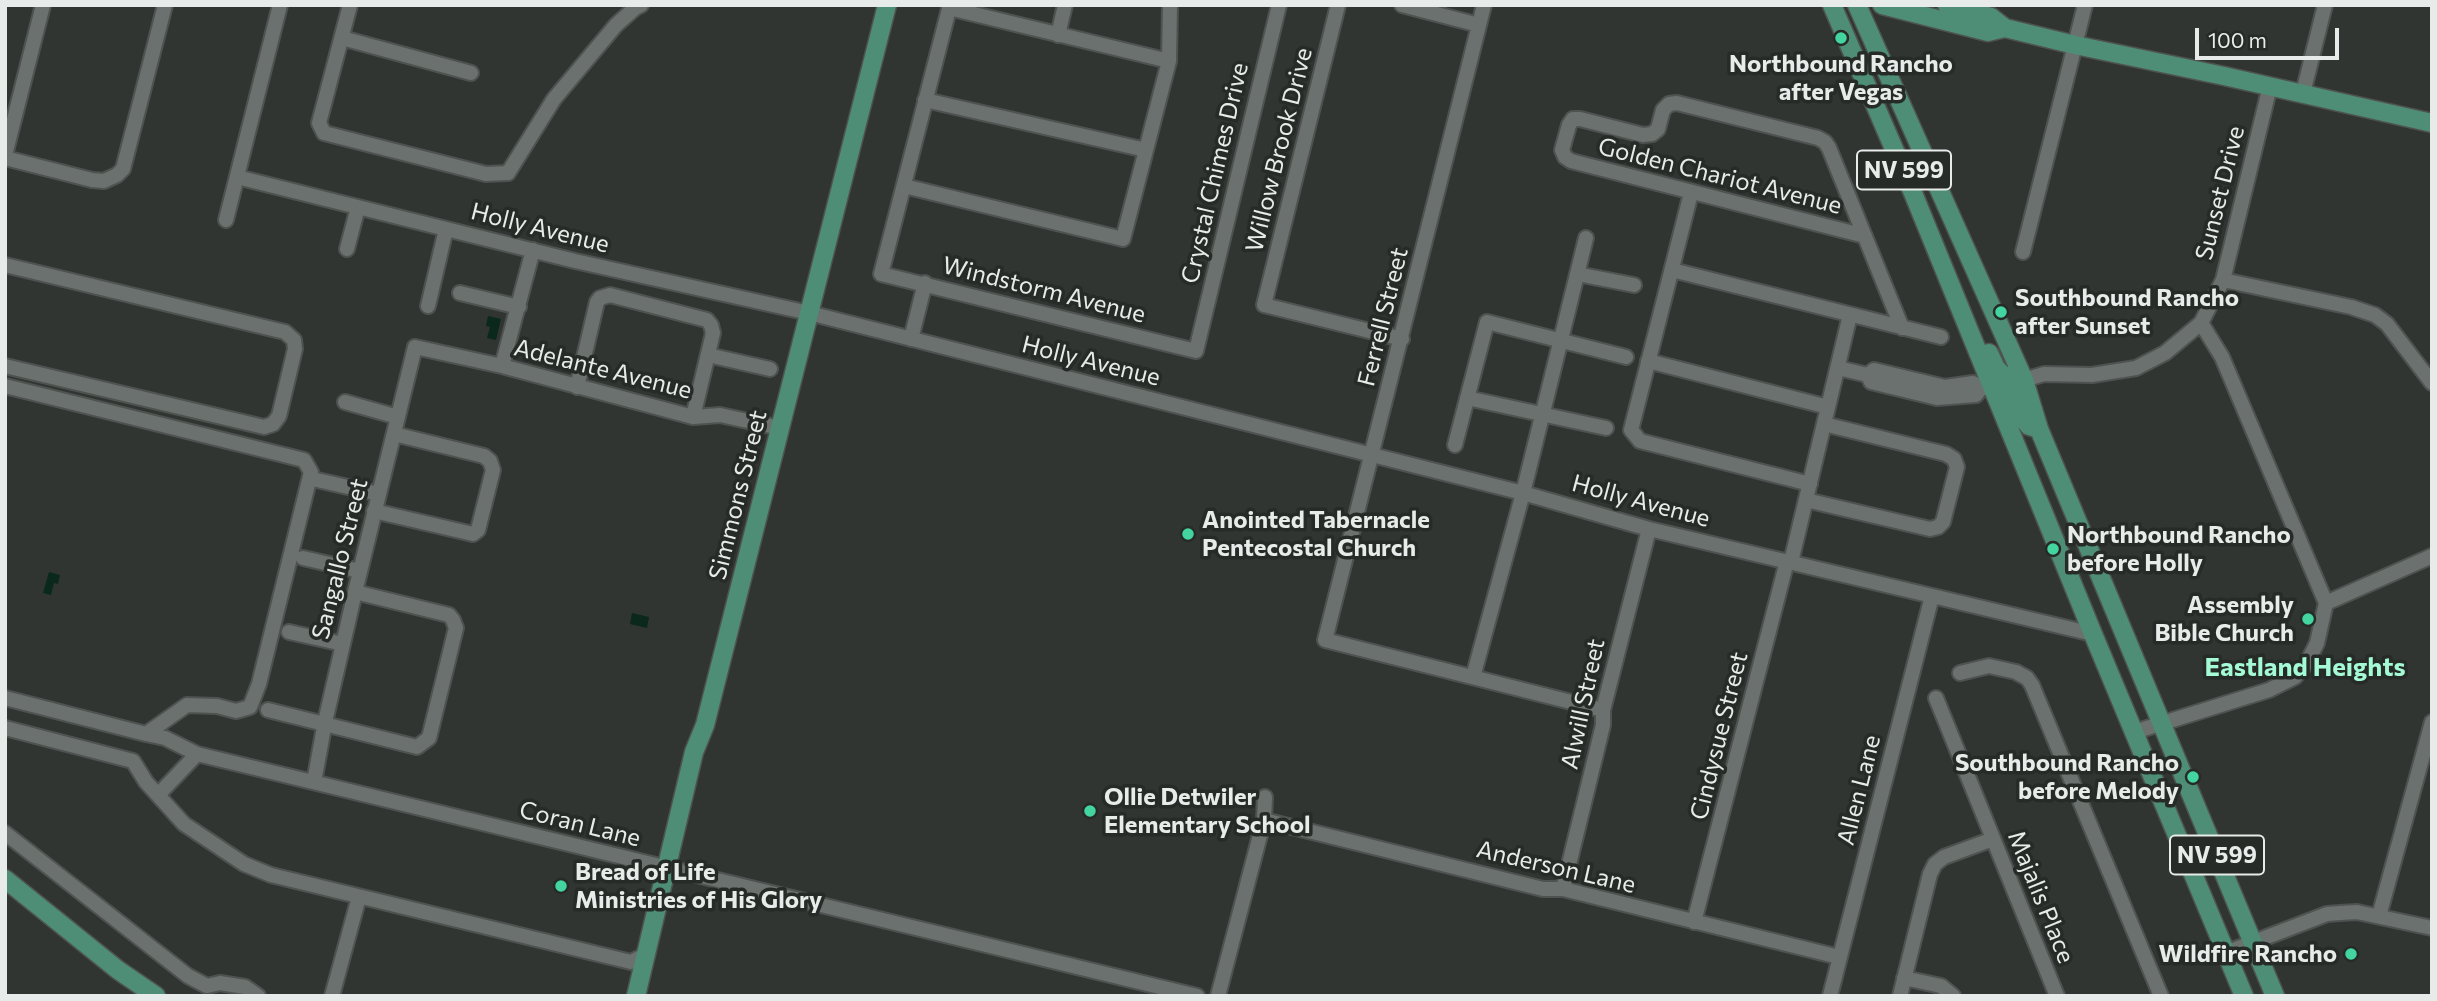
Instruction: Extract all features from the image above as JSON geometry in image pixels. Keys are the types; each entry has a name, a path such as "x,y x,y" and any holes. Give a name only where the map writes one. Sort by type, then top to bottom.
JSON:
{"main road":[{"name":"Simmons Street","path":"636,996 694,752 705,725 887,5"},
{"name":"NV 599","path":"1832,5 1867,82 1972,337 1987,388 2244,996"},
{"name":"NV 599","path":"1857,5 2024,380 2039,429 2275,996"},
{"path":"1882,5 1988,32 2005,28"},
{"path":"1947,5 1991,16 2005,28 2075,46 2432,123"},
{"path":"1875,42 1882,21 1902,10"},
{"path":"1972,337 1986,345 1999,372 2008,378 2024,380"},
{"path":"1987,388 2011,394 2024,420 2039,429"},
{"path":"5,879 118,970 156,996"}],"street":[{"path":"43,5 5,157 104,181 123,169 165,5"},
{"path":"226,220 280,5"},
{"path":"350,5 319,123 324,133 486,174 508,173 554,99 617,25 641,5"},
{"path":"1058,35 1065,5"},
{"path":"1168,61 950,7 904,186 1123,239 1168,61 1170,5"},
{"name":"Crystal Chimes Drive","path":"1196,351 1279,5"},
{"name":"Willow Brook Drive","path":"1338,5 1265,305 1402,339"},
{"path":"1402,5 1479,25"},
{"name":"Ferrell Street","path":"1473,677 1325,640 1484,5"},
{"path":"2024,252 2085,5"},
{"path":"2302,93 2325,5"},
{"path":"342,38 471,73"},
{"name":"Sunset Drive","path":"2024,380 2044,374 2092,375 2136,368 2165,353 2201,323 2222,280 2270,86"},
{"path":"925,100 1146,150"},
{"name":"Golden Chariot Avenue","path":"1669,104 1690,106 1818,138 1825,142 1865,236 1571,162 1562,150 1569,125 1573,119 1580,119 1643,135 1652,134 1658,129 1663,110 1669,104"},
{"name":"Holly Avenue","path":"237,177 533,250 809,313 1523,493 1649,529 2093,634"},
{"name":"Windstorm Avenue","path":"904,186 881,274 1196,351"},
{"path":"1691,193 1631,430 1634,437 1640,441 1810,484"},
{"path":"347,249 358,207"},
{"path":"428,306 446,229"},
{"path":"1865,236 1902,328"},
{"path":"1586,238 1523,493 1473,677 1603,709"},
{"path":"502,366 533,250"},
{"path":"5,265 285,332 294,340 295,349 279,416 273,424 264,427 5,366"},
{"path":"1672,271 1941,337"},
{"path":"1577,274 1634,285"},
{"path":"2222,280 2351,307 2375,316 2387,324 2432,383"},
{"path":"911,339 925,284"},
{"path":"460,293 519,307"},
{"path":"578,387 600,298 610,295 707,320 713,333 693,417"},
{"name":"Cindysue Street","path":"1694,922 1806,500 1850,315"},
{"path":"1455,445 1487,322 1626,357"},
{"path":"2134,732 2269,690 2295,677 2308,663 2317,643 2326,603 2222,357 2201,323"},
{"name":"Adelante Avenue","path":"415,347 502,366 693,417 720,415 780,428"},
{"name":"Sangallo Street","path":"314,782 324,722 415,347"},
{"path":"708,355 770,369"},
{"path":"1648,361 1828,407"},
{"path":"1838,368 1868,375 1874,370 1945,387 1973,383 1987,388"},
{"path":"5,386 304,460 311,472 259,684 250,707 236,711 217,706 187,705 146,734"},
{"path":"1467,398 1606,428"},
{"path":"345,402 398,417"},
{"path":"1806,500 1930,529 1943,522 1957,467 1954,459 1946,454 1824,424"},
{"path":"374,511 472,534 478,530 493,470 484,456 394,434"},
{"path":"317,480 379,494"},
{"name":"Alwill Street","path":"1563,890 1603,725 1603,709 1649,529"},
{"path":"2326,603 2432,556"},
{"path":"303,558 360,571"},
{"path":"268,710 417,747 429,738 456,628 453,620 449,615 355,592"},
{"name":"Allen Lane","path":"1830,996 1932,596"},
{"path":"289,632 343,644"},
{"path":"1960,673 1989,666 2017,672 2027,678 2036,691 2161,996"},
{"name":"Coran Lane","path":"5,698 165,738 197,754 1197,996"},
{"name":"Majalis Place","path":"1936,698 2057,996"},
{"path":"2379,916 2432,722"},
{"path":"5,728 133,761 146,782 184,824 244,864 271,875 629,962 646,954"},
{"path":"158,795 197,754"},
{"path":"1218,996 1264,820 1265,797"},
{"name":"Anderson Lane","path":"1264,820 1543,889 1563,890 1839,957"},
{"path":"5,833 188,976 207,986 220,983 245,987 258,996"},
{"path":"1900,996 1930,874 1935,864 1944,857 1993,839"},
{"path":"332,996 359,897"},
{"path":"2225,953 2327,914 2357,912 2432,928"},
{"path":"1904,978 1941,986 1953,996"}],"shaded area":[{"path":"488,316 501,319 496,340 487,338 490,327 486,326"},
{"path":"49,572 60,575 58,584 54,583 51,595 43,593"},
{"path":"632,613 649,617 647,628 630,624"}],"place":[{"name":"Northbound Rancho after Vegas","path":"1841,38"},
{"name":"Southbound Rancho after Sunset","path":"2001,312"},
{"name":"Anointed Tabernacle Pentecostal Church","path":"1188,534"},
{"name":"Northbound Rancho before Holly","path":"2053,549"},
{"name":"Assembly Bible Church","path":"2308,619"},
{"name":"Southbound Rancho before Melody","path":"2193,777"},
{"name":"Ollie Detwiler Elementary School","path":"1090,811"},
{"name":"Bread of Life Ministries of His Glory","path":"561,886"},
{"name":"Wildfire Rancho","path":"2351,954"}],"district":[{"name":"Eastland Heights","path":"2305,667"}]}
